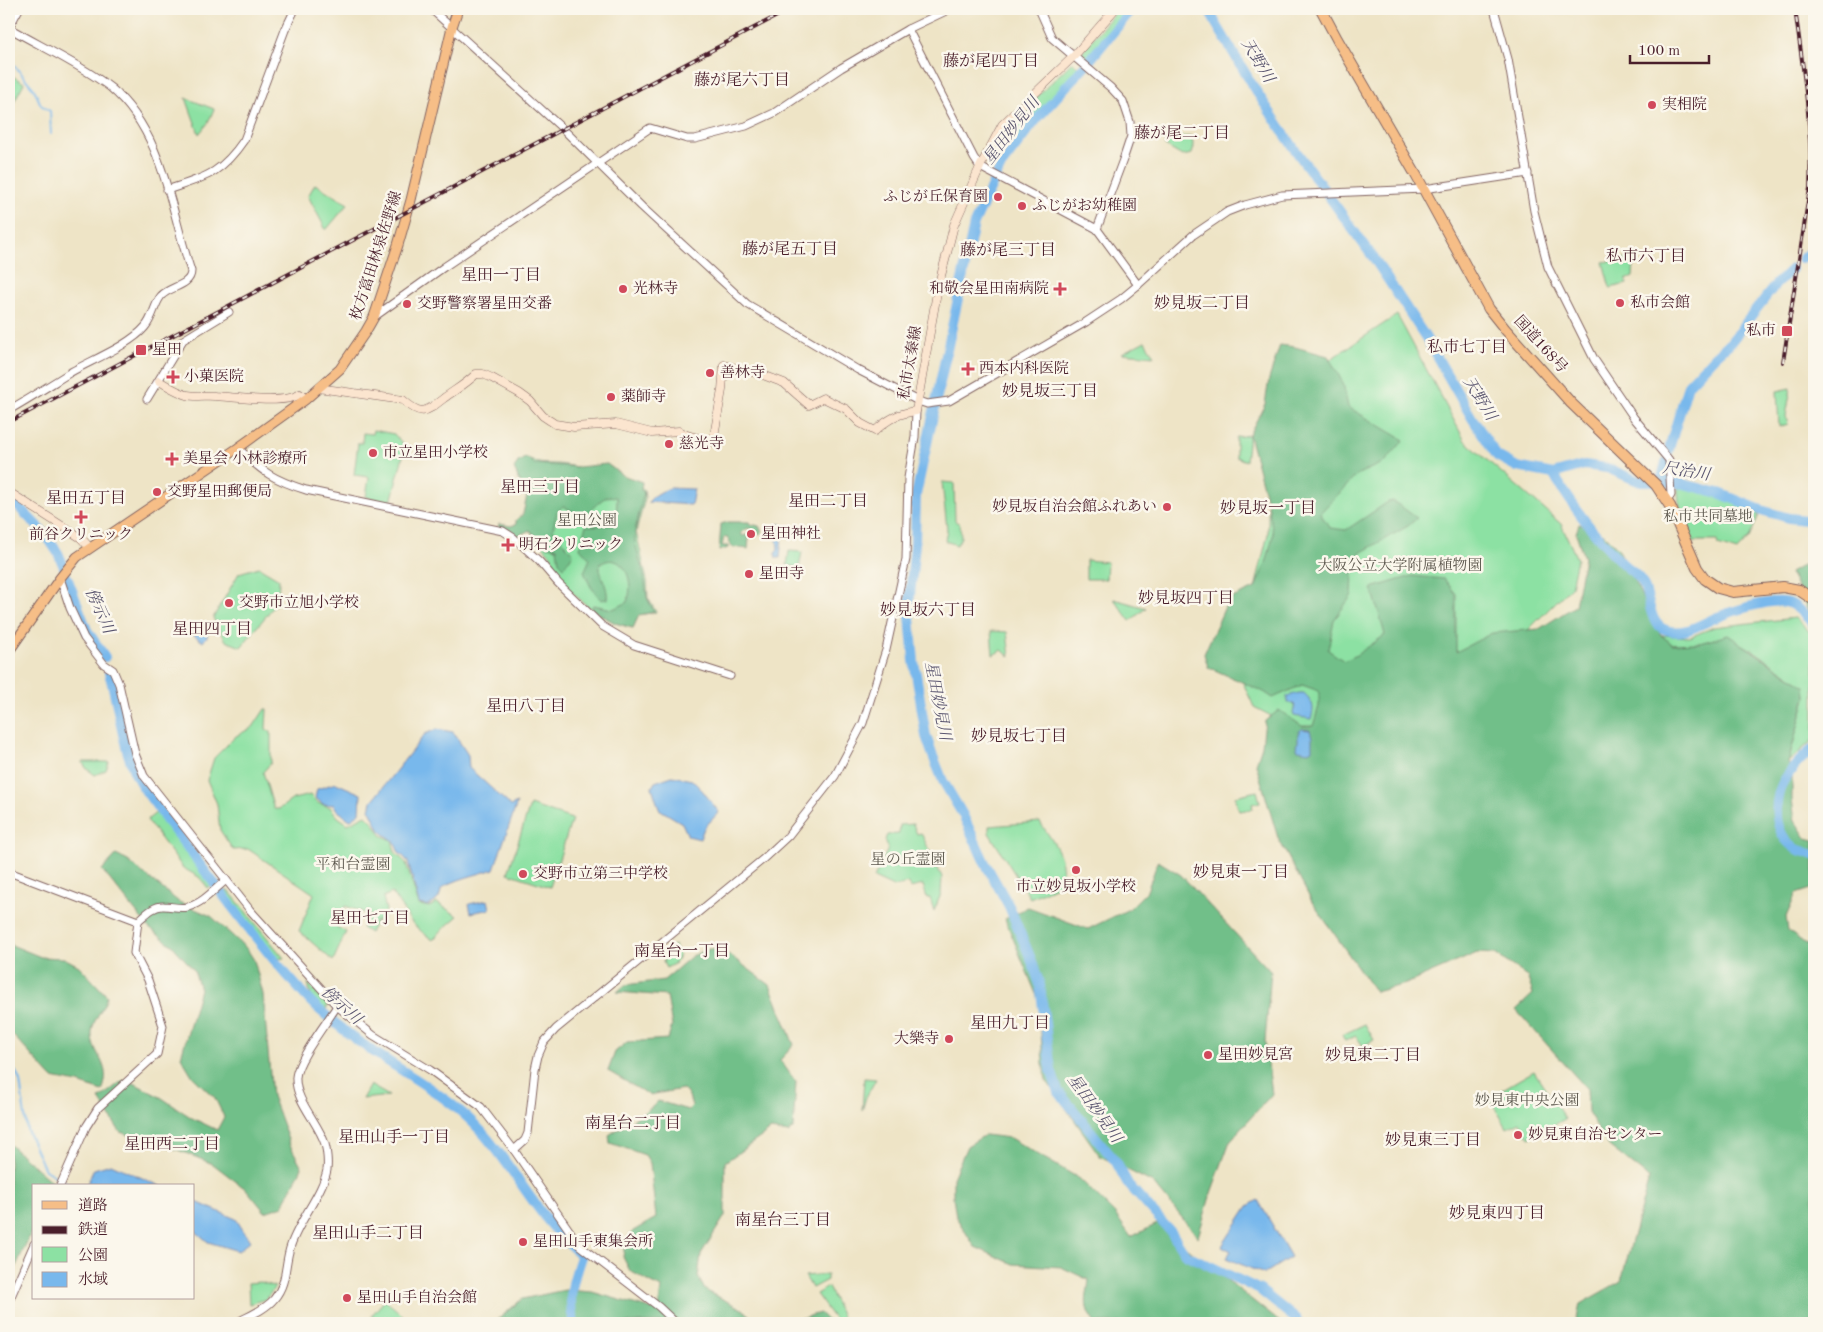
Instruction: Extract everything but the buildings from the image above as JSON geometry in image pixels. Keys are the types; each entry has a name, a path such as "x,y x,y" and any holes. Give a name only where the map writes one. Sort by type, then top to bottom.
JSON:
{"highway":[{"name":"国道168号","path":"1321,9 1336,39 1424,189 1490,309 1505,329 1571,402 1656,485 1667,501 1697,568 1705,579 1718,588 1739,592 1771,587 1791,588 1810,596 1814,600"}],"main road":[{"name":"枚方富田林泉佐野線","path":"9,651 77,557 108,538 238,448 340,370 374,317 398,246 458,9"},
{"name":"私市太秦線","path":"318,388 403,400 413,408 430,410 476,374 483,374 519,393 530,401 543,416 555,424 574,427 616,424 652,434 679,431 713,442 722,390 724,365 763,375 784,383 809,405 823,398 833,402 846,409 860,423 875,431 886,421 901,413 916,411 938,287 954,224 1002,125 1074,56 1115,9"},
{"path":"159,381 172,389 188,395 264,400 303,397"},
{"path":"9,492 74,534 90,548"}],"street":[{"path":"9,410 137,335 147,326 162,296 170,289 188,281 191,276 167,190 146,131 128,105 110,88 91,74 9,28 19,9"},
{"path":"167,190 211,174 226,163 236,152 244,140 294,9"},
{"path":"431,9 747,304 858,370 927,404 949,401 971,390 1086,322 1138,285 1193,235 1227,212 1282,194 1424,189 1528,173"},
{"path":"374,317 650,128 687,139 696,139 746,126 774,113 841,68 908,29 950,9"},
{"path":"1039,9 1052,38 1085,65 1122,101 1130,122 1131,136 1097,229"},
{"path":"1494,9 1508,60 1534,212 1548,266 1594,359 1634,418 1670,460 1672,495 1667,501"},
{"path":"908,29 980,167 1097,229 1138,285"},
{"path":"147,399 183,340 229,312"},
{"path":"514,1150 525,1140 528,1133 535,1069 544,1042 556,1029 762,860 788,836 835,776 863,723 879,676 902,582 906,559 908,478 915,437 916,411"},
{"path":"238,448 268,475 306,490 503,531 514,538 539,561 558,583 602,626 634,646 730,676"},
{"path":"60,578 70,608 84,638 104,664 113,670 116,677 135,754 144,776 250,910 337,1006 374,1035 430,1070 480,1107 514,1150 580,1246 660,1307 676,1323"},
{"path":"9,872 138,922"},
{"path":"61,1184 86,1127 98,1108 158,1054 163,1026 148,980 134,953 138,922 153,908 162,905 185,908 199,903 226,880"},
{"path":"236,1323 274,1300 284,1285 290,1247 298,1228 323,1183 327,1169 325,1144 297,1089 296,1078 300,1065 337,1006"},
{"path":"9,1301 32,1249"}],"green space":[{"path":"1118,9 1130,9 1086,59 1080,54"},
{"path":"1072,62 1080,68 1016,140 1004,129"},
{"path":"9,74 24,83 9,111"},
{"path":"186,98 214,109 208,123 199,134"},
{"path":"1164,136 1191,137 1194,147 1192,154 1182,156 1165,146"},
{"path":"315,184 348,204 326,230 308,196"},
{"path":"1634,258 1633,277 1626,280 1627,284 1610,288 1603,262"},
{"name":"大阪公立大学附属植物園","path":"1397,315 1465,441 1561,524 1577,559 1571,587 1491,667 1300,731 1254,707 1240,676 1250,609 1268,534 1269,422 1305,376"},
{"path":"1145,341 1154,356 1122,353"},
{"path":"1280,345 1328,356 1343,383 1348,407 1404,440 1385,462 1358,474 1320,513 1330,528 1346,530 1388,502 1393,501 1417,518 1408,526 1360,553 1353,572 1352,595 1334,620 1328,650 1344,661 1355,656 1385,635 1372,588 1412,576 1444,579 1456,594 1456,652 1492,633 1539,629 1575,606 1584,558 1576,533 1579,524 1605,535 1618,548 1661,635 1672,644 1700,643 1728,635 1805,686 1806,697 1788,762 1792,777 1795,821 1806,838 1814,840 1814,888 1796,894 1786,917 1788,931 1807,945 1814,941 1814,1323 1576,1323 1580,1304 1621,1281 1649,1178 1609,1146 1588,1112 1587,1089 1516,1010 1533,994 1527,976 1495,954 1477,953 1406,984 1375,992 1312,902 1278,838 1256,764 1262,746 1265,721 1279,710 1302,726 1313,726 1319,706 1319,691 1302,685 1273,698 1264,692 1208,667 1204,654 1228,600 1255,588 1267,560 1273,535 1269,509 1249,435 1265,404 1269,379"},
{"path":"1791,388 1786,416 1788,424 1779,427 1777,391"},
{"path":"373,430 394,434 404,445 391,502 366,497 369,477 354,475 358,443 362,443 363,433 372,434"},
{"path":"1249,435 1246,461 1236,457 1236,437"},
{"name":"星田公園","path":"525,458 534,464 579,467 607,464 622,475 642,482 641,490 644,493 635,530 635,542 644,576 647,598 654,612 639,615 633,628 615,623 591,609 593,605 613,609 626,603 630,587 626,571 615,561 600,564 607,594 607,599 601,600 591,587 584,572 590,559 580,548 586,526 616,525 617,498 604,498 587,513 576,513 563,506 557,512 553,529 573,554 564,567 559,562 557,548 547,546 530,530 517,536 510,529 498,528 499,524 511,526 516,524 516,520 523,514 527,496 514,469 518,462"},
{"name":"星田公園","path":"527,458 541,463 559,464 595,471 626,481 644,490 645,498 636,532 647,581 648,598 656,612 639,615 633,628 611,621 582,601 557,576 559,573 550,554 529,530 528,497 517,478 522,474 523,459"},
{"path":"942,482 954,483 955,521 960,524 961,537 957,545 945,541 947,529"},
{"name":"私市共同墓地","path":"1678,485 1740,503 1759,515 1749,538 1737,551 1718,545 1717,541 1692,541 1680,507"},
{"path":"749,522 759,526 762,532 760,534 748,528 741,533 743,536 752,533 749,538 748,549 732,547 727,537 724,537 722,546 728,546 728,548 719,551 721,524"},
{"path":"789,551 802,552 799,568 787,565"},
{"path":"1086,560 1107,562 1106,579 1086,579"},
{"path":"1805,564 1814,568 1814,622 1790,573"},
{"path":"259,567 279,579 278,601 241,647 226,641 213,618 239,573"},
{"path":"1114,599 1146,608 1130,621"},
{"path":"1795,618 1814,636 1814,739 1788,762 1806,698 1805,686 1757,653 1728,636 1700,643 1672,644 1661,635 1690,637 1714,627"},
{"path":"991,631 1007,632 1010,657 1002,650 993,655"},
{"name":"平和台霊園","path":"265,709 267,709 266,729 271,732 271,763 263,772 274,809 279,809 293,799 310,795 318,803 330,807 338,817 348,824 366,815 381,835 392,840 395,852 406,863 419,905 429,907 437,903 458,916 433,940 411,922 392,893 383,897 386,910 382,921 376,921 370,933 362,928 371,915 345,906 337,927 346,932 333,961 299,931 314,894 248,849 233,850 220,830 217,804 207,780 214,758 236,736 253,727"},
{"path":"82,762 109,762 106,770 95,775"},
{"path":"1257,791 1260,802 1252,804 1253,809 1239,811 1235,796"},
{"path":"530,805 572,819 550,887 508,873"},
{"path":"157,812 213,884 208,888 199,877 183,868 147,820"},
{"path":"1040,822 1061,858 1061,884 1030,898 989,833 989,826"},
{"name":"星の丘霊園","path":"913,824 917,834 921,833 942,877 941,894 934,911 923,885 910,888 908,883 893,887 874,878 888,849 885,840 887,835 899,834 900,825"},
{"path":"116,855 128,861 179,902 211,916 247,949 254,960 263,994 272,1096 290,1145 302,1167 283,1206 265,1212 247,1190 213,1164 178,1150 120,1132 99,1099 122,1081 130,1081 162,1098 192,1118 217,1130 224,1117 215,1098 193,1077 181,1057 200,989 194,970 172,945 149,928 102,870"},
{"path":"1158,861 1181,875 1271,972 1265,1041 1272,1094 1230,1141 1211,1193 1198,1237 1153,1183 1100,1156 1046,1080 1043,1064 1039,1001 1005,919 1028,907 1088,929 1129,909 1147,891"},
{"path":"223,891 229,891 284,958 274,959"},
{"path":"9,944 41,957 64,958 79,966 107,996 92,1031 94,1046 104,1066 105,1082 102,1091 78,1083 52,1078 9,1031"},
{"path":"674,945 679,954 676,963 666,968 663,962 667,954 665,950"},
{"path":"709,949 724,951 770,985 794,1045 780,1060 796,1082 793,1129 788,1133 771,1130 725,1162 725,1216 701,1254 698,1277 705,1290 744,1310 756,1323 494,1323 522,1299 565,1290 592,1292 658,1311 661,1288 630,1271 623,1257 625,1242 633,1231 656,1218 650,1163 645,1155 610,1143 609,1135 651,1108 658,1101 688,1110 692,1106 689,1096 683,1089 649,1095 608,1071 615,1052 627,1042 668,1039 672,1026 667,996 617,992 625,985 664,980 692,956"},
{"path":"308,983 328,1004 325,1012 312,1000"},
{"path":"1365,1024 1374,1040 1363,1046 1356,1036 1345,1041 1342,1035"},
{"name":"妙見東中央公園","path":"1534,1071 1565,1119 1529,1138 1520,1122 1507,1128 1489,1097"},
{"path":"864,1078 876,1079 866,1097 862,1111"},
{"path":"370,1085 389,1096 362,1099"},
{"path":"985,1135 1010,1138 1080,1179 1115,1214 1131,1237 1157,1224 1281,1323 1095,1323 1087,1307 1089,1280 1061,1267 1013,1264 975,1247 956,1217 953,1178 967,1146"},
{"path":"9,1144 53,1183 32,1184 32,1230 9,1282"},
{"path":"827,1274 827,1280 812,1288 805,1276"},
{"path":"261,1282 275,1287 266,1299 249,1304 248,1283"},
{"path":"828,1287 845,1323 837,1323 816,1294"},
{"path":"385,1300 407,1319 404,1323 380,1323 371,1316"},
{"path":"820,1313 830,1323 784,1323"}],"water":[{"path":"670,488 694,489 691,505 648,502 656,494"},
{"path":"779,524 783,526 780,558 776,558 775,553 778,550"},
{"path":"192,624 208,635 203,642 187,630"},
{"path":"1304,693 1311,702 1313,711 1311,719 1294,716 1294,703 1287,703 1287,696"},
{"path":"437,729 453,732 468,755 469,768 511,806 517,803 494,869 446,886 441,889 438,899 428,906 419,904 408,862 399,853 394,841 380,831 370,810 372,801 425,734"},
{"path":"1301,729 1310,730 1312,750 1308,752 1298,750 1296,745 1298,733"},
{"path":"672,776 692,780 719,812 704,828 700,839 688,836 682,823 659,809 652,787 655,782"},
{"path":"336,783 361,794 360,813 350,820 337,810 334,805 323,804 315,798 317,789"},
{"path":"488,900 490,909 471,913 469,904"},
{"path":"111,1164 156,1184 87,1184 94,1169"},
{"path":"1258,1200 1291,1257 1264,1274 1226,1258 1231,1251 1222,1246 1248,1206"},
{"path":"195,1201 236,1219 250,1241 238,1251 208,1242 195,1231"}],"waterway":[{"name":"星田妙見川","path":"1132,9 1090,60 1037,119 1001,166 974,224 916,495 915,544 909,606 914,661 926,736 933,756 943,781 963,815 985,863 1009,906 1033,964 1040,985 1051,1070 1058,1091 1116,1162 1128,1184 1171,1232 1185,1254 1260,1290 1299,1323"},
{"name":"天野川","path":"1209,9 1256,91 1296,151 1375,260 1426,338 1472,418 1497,456 1517,467 1553,474 1588,525 1620,561 1640,579 1645,587 1652,614 1659,626 1671,631 1684,631 1741,609 1773,602 1789,603 1803,613 1814,625"},
{"path":"9,59 34,89 41,105 50,111 51,134"},
{"path":"1802,259 1814,248"},
{"path":"1668,452 1688,385 1730,343 1776,284 1792,269"},
{"path":"1661,481 1666,462"},
{"name":"尺治川","path":"1553,474 1584,465 1607,468 1638,481 1684,484 1719,493 1761,510 1789,518 1814,521"},
{"name":"傍示川","path":"9,497 46,535 58,553 64,567"},
{"name":"傍示川","path":"67,577 87,630 105,657"},
{"name":"傍示川","path":"109,673 126,747 137,778 166,820 271,956 303,994 339,1026 358,1041 432,1090 467,1117 497,1150 535,1204 563,1239 580,1254 581,1257 573,1282 571,1298 574,1323"},
{"name":"天野川","path":"1814,748 1787,776 1778,795 1777,805 1779,827 1783,836 1799,850 1814,855"},
{"path":"9,1063 20,1081 27,1130 45,1170 69,1184"}],"railway":[{"path":"9,422 790,9"},
{"path":"1783,362 1810,188 1811,166 1809,121 1795,9"}],"place":[{"name":"実相院","path":"1652,105"},
{"name":"ふじが丘保育園","path":"998,197"},
{"name":"ふじがお幼稚園","path":"1022,206"},
{"name":"光林寺","path":"623,289"},
{"name":"和敬会星田南病院","path":"1060,289"},
{"name":"私市会館","path":"1620,303"},
{"name":"交野警察署星田交番","path":"407,304"},
{"name":"私市","path":"1787,331"},
{"name":"星田","path":"141,350"},
{"name":"西本内科医院","path":"968,369"},
{"name":"善林寺","path":"710,373"},
{"name":"小菓医院","path":"173,377"},
{"name":"薬師寺","path":"611,397"},
{"name":"慈光寺","path":"669,444"},
{"name":"市立星田小学校","path":"373,453"},
{"name":"美星会 小林診療所","path":"172,459"},
{"name":"交野星田郵便局","path":"157,492"},
{"name":"妙見坂自治会館ふれあい","path":"1167,507"},
{"name":"前谷クリニック","path":"81,517"},
{"name":"星田神社","path":"751,534"},
{"name":"明石クリニック","path":"508,545"},
{"name":"星田寺","path":"749,574"},
{"name":"交野市立旭小学校","path":"229,603"},
{"name":"市立妙見坂小学校","path":"1076,870"},
{"name":"交野市立第三中学校","path":"523,874"},
{"name":"大樂寺","path":"949,1039"},
{"name":"星田妙見宮","path":"1208,1055"},
{"name":"妙見東自治センター","path":"1518,1135"},
{"name":"星田山手東集会所","path":"523,1242"},
{"name":"星田山手自治会館","path":"347,1298"}],"district":[{"name":"藤が尾四丁目","path":"991,62"},
{"name":"藤が尾六丁目","path":"742,81"},
{"name":"藤が尾二丁目","path":"1182,134"},
{"name":"藤が尾五丁目","path":"790,250"},
{"name":"藤が尾三丁目","path":"1008,251"},
{"name":"私市六丁目","path":"1646,257"},
{"name":"星田一丁目","path":"501,276"},
{"name":"妙見坂二丁目","path":"1202,304"},
{"name":"私市七丁目","path":"1467,348"},
{"name":"妙見坂三丁目","path":"1050,392"},
{"name":"星田三丁目","path":"540,488"},
{"name":"星田五丁目","path":"86,499"},
{"name":"星田二丁目","path":"828,502"},
{"name":"妙見坂一丁目","path":"1268,509"},
{"name":"妙見坂四丁目","path":"1186,599"},
{"name":"妙見坂六丁目","path":"928,611"},
{"name":"星田四丁目","path":"212,630"},
{"name":"星田八丁目","path":"526,707"},
{"name":"妙見坂七丁目","path":"1019,737"},
{"name":"妙見東一丁目","path":"1241,873"},
{"name":"星田七丁目","path":"370,919"},
{"name":"南星台一丁目","path":"682,952"},
{"name":"星田九丁目","path":"1010,1024"},
{"name":"妙見東二丁目","path":"1373,1056"},
{"name":"南星台二丁目","path":"633,1124"},
{"name":"星田山手一丁目","path":"394,1138"},
{"name":"妙見東三丁目","path":"1433,1141"},
{"name":"星田西二丁目","path":"172,1145"},
{"name":"妙見東四丁目","path":"1497,1214"},
{"name":"南星台三丁目","path":"783,1221"},
{"name":"星田山手二丁目","path":"368,1234"}]}
